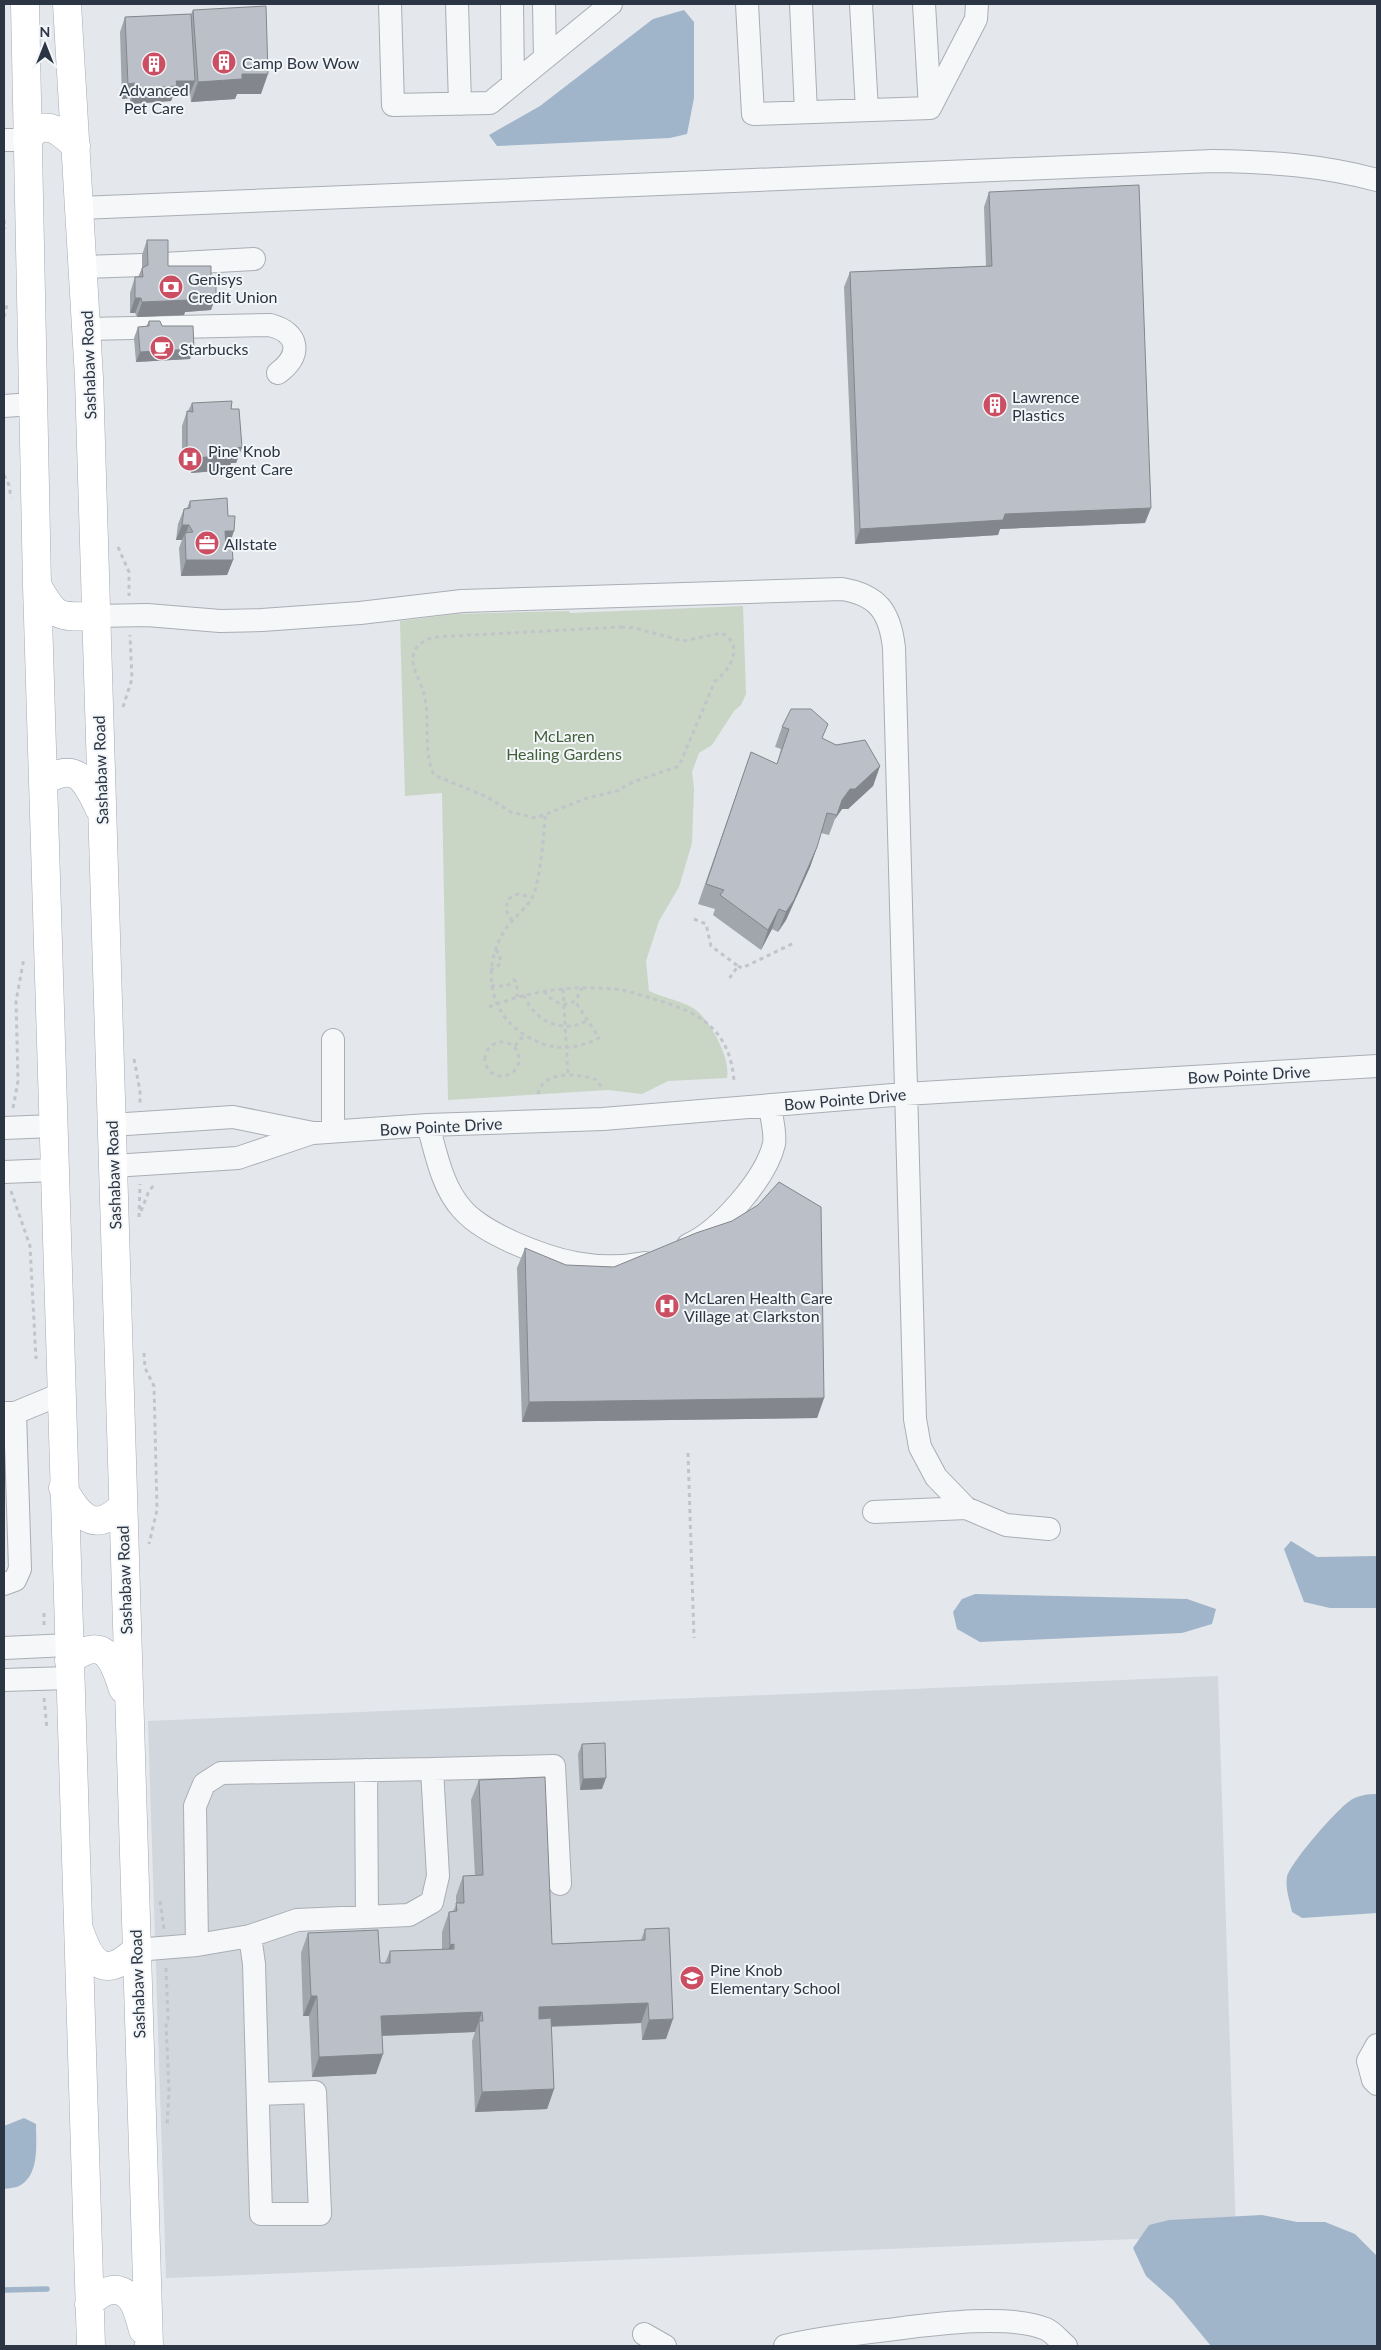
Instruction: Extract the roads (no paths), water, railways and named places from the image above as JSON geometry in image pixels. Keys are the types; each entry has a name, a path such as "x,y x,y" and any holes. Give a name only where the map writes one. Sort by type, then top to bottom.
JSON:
{"main road":[{"path":"25,4 15,140 32,404 91,2346"},
{"name":"Sashabaw Road","path":"67,4 87,329 148,2346"},
{"path":"15,140 36,130 51,128 57,130 76,146"},
{"path":"37,586 50,607 60,615 96,616"},
{"path":"43,782 60,772 79,776 88,785 102,814"},
{"path":"64,1488 75,1510 88,1519 97,1521 109,1518 122,1507"},
{"path":"69,1661 82,1651 88,1650 98,1650 109,1656 116,1668 128,1707"},
{"path":"77,1921 87,1952 97,1963 110,1966 119,1964 136,1950"},
{"path":"89,2304 97,2295 104,2291 113,2290 126,2294 136,2308 148,2346"}],"street":[{"path":"390,4 393,105 490,104 545,58 584,15 611,4"},
{"path":"457,4 460,104"},
{"path":"512,4 513,84"},
{"path":"544,4 545,58"},
{"path":"747,4 753,114 930,108"},
{"path":"801,4 806,112"},
{"path":"862,4 867,110"},
{"path":"924,4 930,108"},
{"path":"930,108 976,18 977,4"},
{"path":"80,208 1213,161 1281,162 1341,170 1377,180"},
{"path":"84,267 254,259"},
{"path":"87,329 270,325 284,329 291,335 294,343 294,355 290,364 278,373"},
{"path":"4,406 32,404"},
{"path":"96,616 129,614 220,621 262,620 360,613 462,601 842,589 859,592 875,601 886,614 892,631 894,648 914,1419 920,1447 936,1477 966,1508 1006,1525 1049,1529"},
{"path":"323,1132 333,1040"},
{"name":"Bow Pointe Drive","path":"113,1166 238,1158 323,1132 428,1125 603,1119 905,1094 1377,1066"},
{"path":"428,1125 440,1168 449,1190 461,1209 476,1222 501,1237 560,1261 591,1266 624,1266 646,1262 696,1242 742,1200 759,1178 774,1142 770,1106"},
{"name":"Bow Pointe Drive","path":"111,1125 233,1117 323,1132"},
{"path":"4,1128 53,1126"},
{"path":"4,1172 54,1170"},
{"path":"4,1584 15,1580 20,1569 10,1413 61,1394"},
{"path":"874,1512 966,1508"},
{"path":"4,1648 69,1661"},
{"path":"4,1680 69,1661"},
{"path":"197,1945 195,1806 204,1784 221,1774 554,1766 560,1884"},
{"path":"136,1950 197,1945 250,1936 296,1920 409,1915 432,1902 438,1876 432,1768"},
{"path":"366,1770 367,1917"},
{"path":"250,1936 254,1964 261,2214 320,2214 315,2092 258,2094"},
{"path":"1377,2045 1368,2062 1373,2080 1377,2084"},
{"path":"785,2346 812,2339 948,2322 1022,2324 1047,2329 1066,2346"},
{"path":"644,2334 665,2346"}],"water":[{"path":"684,10 694,22 694,98 687,134 670,138 497,146 489,135 540,106 653,19"},
{"path":"1291,1541 1317,1557 1377,1556 1377,1608 1330,1608 1304,1602 1284,1549"},
{"path":"975,1594 1187,1599 1216,1609 1212,1624 1182,1633 980,1642 957,1629 953,1612 962,1599"},
{"path":"1377,1794 1377,1913 1302,1918 1292,1912 1287,1890 1287,1877 1296,1860 1336,1813 1351,1800 1357,1797"},
{"path":"24,2118 36,2124 34,2167 26,2181 17,2187 4,2189 4,2126"},
{"path":"1262,2215 1297,2222 1325,2222 1355,2234 1377,2256 1377,2346 1211,2346 1173,2300 1146,2276 1133,2248 1149,2225 1169,2220"}],"waterway":[{"path":"4,2290 47,2289"}],"place":[{"name":"Camp Bow Wow","path":"224,62"},
{"name":"Advanced Pet Care","path":"154,64"},
{"name":"Genisys Credit Union","path":"171,287"},
{"name":"Starbucks","path":"162,348"},
{"name":"Lawrence Plastics","path":"995,405"},
{"name":"Pine Knob Urgent Care","path":"190,459"},
{"name":"Allstate","path":"207,543"},
{"name":"McLaren Health Care Village at Clarkston","path":"667,1306"},
{"name":"Pine Knob Elementary School","path":"692,1978"}],"park label":[{"name":"McLaren Healing Gardens","path":"564,744"}]}
